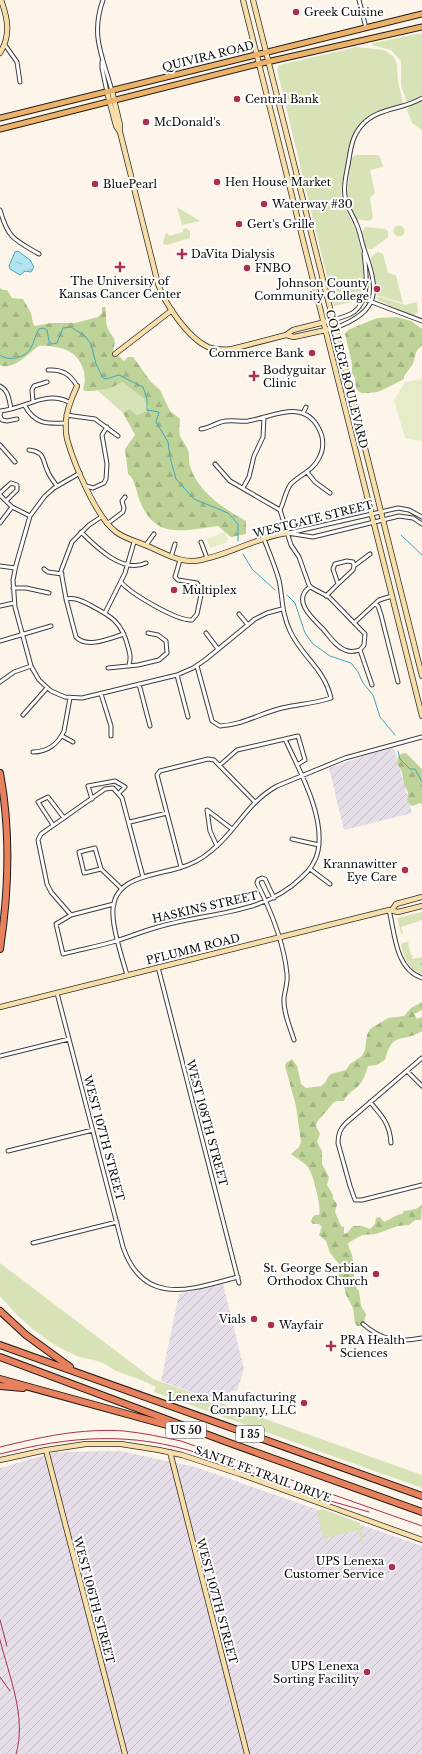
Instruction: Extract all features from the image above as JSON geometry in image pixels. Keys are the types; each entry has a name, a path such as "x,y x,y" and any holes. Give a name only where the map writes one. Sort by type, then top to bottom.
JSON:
{"highway":[{"path":"0,773 6,813 8,866 5,916 0,949"},
{"path":"0,1311 26,1335 78,1373"},
{"name":"I 35","path":"0,1345 422,1496"},
{"name":"I 35","path":"0,1357 227,1442 422,1512"},
{"name":"US 50","path":"0,1378 227,1442"},
{"path":"0,1386 39,1389"}],"main road":[{"path":"0,53 5,45 8,26 1,0"},
{"name":"COLLEGE BOULEVARD","path":"243,0 422,716"},
{"name":"COLLEGE BOULEVARD","path":"253,0 422,676"},
{"name":"QUIVIRA ROAD","path":"0,118 422,14"},
{"name":"QUIVIRA ROAD","path":"0,129 258,64 422,27"},
{"path":"110,92 116,126 120,132 158,284 162,294 172,310 197,340 212,348 224,350 232,349 286,335 293,330 333,320"},
{"path":"115,354 172,310"},
{"path":"286,335 294,337 335,328"},
{"name":"WESTGATE STREET","path":"77,386 66,415 69,446 101,517 117,533 134,542 146,545 171,557 191,561 207,558 274,536 288,534"},
{"name":"PFLUMM ROAD","path":"390,910 396,904 422,897"},
{"name":"PFLUMM ROAD","path":"0,1007 390,910 398,912 422,906"},
{"name":"SANTE FE TRAIL DRIVE","path":"0,1460 70,1446 104,1444 134,1446 170,1452 240,1474 422,1540"},
{"name":"WEST 106TH STREET","path":"46,1450 125,1754"},
{"name":"WEST 107TH STREET","path":"170,1452 247,1754"}],"street":[{"path":"103,0 98,27 99,47 102,62 107,69 110,92"},
{"path":"359,0 366,28"},
{"path":"5,45 17,62 20,82"},
{"path":"335,328 360,317 372,300 373,280 359,231 345,196 350,151 354,136 362,125 375,114 414,102 422,98"},
{"path":"0,210 6,229 10,235 39,254"},
{"path":"333,320 354,312 364,299 366,280 363,247"},
{"path":"364,299 372,300 422,321"},
{"name":"WESTGATE STREET","path":"48,370 64,372 74,380 77,386"},
{"path":"33,402 32,390 34,386 48,382"},
{"path":"0,386 5,389 7,393 11,409"},
{"path":"18,419 7,421 2,420 0,411 24,406 52,397 70,402"},
{"path":"24,406 30,416 39,421 66,423"},
{"path":"303,413 306,407"},
{"path":"201,429 224,421 247,421 289,411 303,413 310,418 318,427 323,440 322,450 319,458 307,472 290,486 280,510"},
{"path":"66,415 95,419 118,436"},
{"path":"243,488 249,477 254,456 263,437 264,418"},
{"path":"86,486 93,488 104,483 106,479 106,464 102,435 107,427"},
{"path":"0,445 16,462"},
{"path":"29,450 34,451 41,456 47,472 57,486"},
{"path":"215,464 225,478 280,510 291,545 299,557 310,587 326,596 365,634 365,641 360,650 372,686"},
{"path":"307,472 315,482 330,494"},
{"path":"80,473 57,486 45,496 30,516 15,568 13,588 14,602 22,634 31,666 38,680 47,688 57,694 70,698 88,697 177,675 197,666 262,615 282,609"},
{"path":"6,501 17,490 17,485 11,483 0,494 6,501 12,507 30,516"},
{"path":"107,524 124,512 122,500 125,497"},
{"path":"0,523 12,507"},
{"name":"WESTGATE STREET","path":"288,534 371,514 404,509 414,512 422,517"},
{"path":"288,534 313,537 399,516 408,516 422,524"},
{"path":"101,517 81,532 70,546 62,567 66,599 76,637 79,640 86,643 124,634"},
{"path":"81,532 103,553 137,567 146,563"},
{"path":"146,545 154,534"},
{"path":"197,666 212,721 220,726 251,720 283,708 309,704 331,698 320,672 302,650 291,633 282,609 278,580 264,539"},
{"path":"105,612 121,582 134,542"},
{"path":"201,542 207,558"},
{"path":"171,557 175,544"},
{"path":"326,596 353,570 354,566 370,554"},
{"path":"121,582 141,598 180,618 192,620 197,614 202,590 197,583 178,580 175,577 180,560"},
{"path":"338,584 333,569 335,564 350,561 354,566"},
{"path":"1,566 15,568"},
{"path":"44,568 48,572 62,574"},
{"path":"310,587 306,590 303,597 304,607 308,613 339,647 351,652 360,650"},
{"path":"13,588 26,588 49,593"},
{"path":"354,623 379,600 392,596"},
{"path":"66,599 75,599 105,612 120,626 131,658 129,665"},
{"path":"0,606 14,602"},
{"path":"375,604 378,606 381,615 398,682"},
{"path":"239,614 248,625"},
{"path":"0,641 51,626"},
{"path":"108,668 154,662 165,656 168,649 166,641 158,634 148,633"},
{"path":"206,633 218,649"},
{"path":"0,682 14,672 31,666"},
{"path":"177,675 188,716"},
{"path":"139,684 150,726"},
{"path":"23,715 47,688"},
{"path":"101,694 111,726 111,736"},
{"path":"33,752 49,749 62,736 70,698"},
{"path":"62,736 73,742"},
{"path":"220,765 237,750 298,736 305,760 296,765"},
{"path":"127,975 113,917 114,904 117,896 130,882 180,867 201,858 217,846 255,802 277,786 345,758 422,737"},
{"path":"285,739 302,776 316,813 320,839 317,855 310,869 330,884"},
{"path":"180,867 157,775 160,770 208,758 214,760 255,802"},
{"path":"92,799 88,786 115,781 125,787 119,793"},
{"path":"114,904 71,915 51,892 47,884 38,840 41,834 105,789 113,788 119,793 130,822 143,877"},
{"path":"53,825 38,802 48,797 64,818"},
{"path":"217,846 210,831 207,810 232,829"},
{"path":"130,822 167,813"},
{"path":"292,839 319,845"},
{"path":"101,869 84,873 79,852 95,848 101,869 122,889"},
{"name":"HASKINS STREET","path":"71,915 56,924 63,954 118,940 165,925 267,902 295,884 310,869"},
{"path":"274,898 265,879 260,878 257,882 267,902 279,937 287,974 284,999 286,1014 294,1040"},
{"path":"390,910 400,956 403,963 411,972 422,978"},
{"name":"WEST 108TH STREET","path":"158,967 239,1283"},
{"name":"WEST 107TH STREET","path":"57,993 123,1247 130,1263 147,1281 162,1288 181,1290 238,1277"},
{"path":"0,1056 69,1039"},
{"path":"422,1058 342,1127 338,1137 338,1143 355,1200 362,1200 422,1185"},
{"path":"407,1071 422,1086"},
{"path":"370,1102 385,1120 390,1132 391,1143"},
{"path":"8,1151 93,1130"},
{"path":"33,1243 117,1222"},
{"path":"363,1324 376,1334 388,1339 404,1341 422,1338"}],"shaded area":[{"path":"394,748 412,813 344,830 329,768 370,754"},
{"path":"223,1284 244,1369 237,1390 207,1398 161,1381 179,1294"},
{"path":"120,1451 195,1467 422,1546 422,1754 0,1754 0,1468 55,1452"}],"green space":[{"path":"422,33 422,94 418,98 407,102 401,86 401,61 391,50 372,45 373,43"},
{"path":"357,47 384,50 394,57 397,64 398,82 403,102 402,104 377,113 360,124 351,142 347,155 341,190 343,201 360,243 363,264 363,292 357,301 334,306 277,70 279,65"},
{"path":"422,101 422,130 412,123 407,110 410,106"},
{"path":"355,155 378,155 381,159 383,167 370,170 375,193 370,198 373,218 369,221 356,219 350,207 347,196 351,158"},
{"path":"177,207 200,221 182,225"},
{"path":"399,225 403,227 405,231 403,235 399,237 395,235 393,231 395,227"},
{"path":"365,227 385,229 388,231 388,237 373,249 368,249 365,246 362,232"},
{"path":"186,228 190,231 190,238 167,245 163,244 165,234 168,233 169,236 183,232"},
{"path":"378,252 383,254 388,273 396,275 403,303 376,295 376,285 371,259 372,256"},
{"path":"0,288 7,290 12,298 23,299 31,313 35,326 51,323 75,323 98,317 102,313 102,307 105,307 108,330 115,342 113,350 124,361 128,357 133,357 151,382 160,390 170,411 180,419 180,436 188,450 189,464 194,475 212,498 220,505 246,521 246,534 231,537 218,526 192,530 169,529 160,526 151,520 144,510 136,487 128,474 125,449 135,435 123,413 129,409 137,415 144,412 149,407 144,399 122,382 104,390 85,391 83,389 85,377 82,365 75,355 61,348 39,346 21,360 10,366 0,365"},
{"path":"376,296 404,305 417,302 418,312 414,315 410,315 378,300"},
{"path":"397,317 411,321 422,329 422,345 416,352 413,364 404,376 404,379 378,392 361,393 356,389 345,334 348,330 377,318"},
{"path":"422,379 421,441 405,438 394,400 405,382"},
{"path":"122,382 144,399 149,407 144,412 137,415 129,409 123,413 98,391 116,386"},
{"path":"225,532 228,542 210,548 207,539"},
{"path":"406,753 422,769 422,804 420,803 413,806 410,805 407,800 408,792 404,785 402,772 397,763 398,757 401,754"},
{"path":"422,912 422,920 401,927 403,933 401,934 397,918"},
{"path":"410,942 408,943 411,955 414,956 412,959 422,957 422,974 413,969 405,958 401,944"},
{"path":"422,1002 422,1010 414,1014 417,1019 422,1017 422,1031 415,1035 395,1041 391,1045 385,1060 376,1065 368,1066 364,1078 358,1087 347,1095 344,1101 334,1102 317,1122 316,1126 320,1134 317,1142 322,1151 322,1164 329,1177 327,1185 333,1195 333,1199 337,1204 335,1212 341,1226 344,1227 344,1234 347,1233 353,1226 362,1226 370,1229 375,1224 376,1218 380,1217 384,1222 402,1214 404,1211 416,1209 422,1205 421,1220 415,1220 409,1225 398,1226 376,1234 362,1235 348,1243 352,1254 354,1285 359,1291 361,1306 366,1314 361,1326 357,1326 355,1323 353,1308 346,1295 344,1286 338,1281 337,1277 341,1272 339,1264 330,1253 326,1241 319,1235 322,1227 319,1224 313,1224 311,1222 315,1215 319,1215 320,1211 312,1176 308,1167 291,1154 299,1147 301,1142 296,1106 285,1066 286,1063 292,1059 297,1066 301,1084 306,1088 321,1086 331,1074 346,1070 350,1064 362,1056 370,1029 388,1018 404,1016 411,1008"},
{"path":"0,1263 153,1379 422,1475 422,1488 154,1392 156,1387 116,1371 102,1363 80,1357 66,1351 45,1338 25,1322 0,1296"},
{"path":"323,1509 360,1523 364,1545 362,1544 358,1530 326,1538 325,1543 317,1513 319,1510"}],"water":[{"path":"18,251 30,260 34,267 31,272 25,271 20,275 10,269 9,266 15,252"}],"waterway":[{"path":"0,355 8,358 17,358 25,354 31,348 39,329 43,328 47,330 49,341 52,344 57,343 63,328 71,327 85,336 91,344 96,364 103,378 106,379 119,375 143,387 147,399 147,410 159,412 156,422 168,442 170,457 176,479 194,499 228,513 238,524 238,541"},
{"path":"401,535 422,555"},
{"path":"243,554 252,569 275,590"},
{"path":"287,595 295,603 305,633 313,644 330,656 351,663 358,672 363,683 373,695 380,717 395,735"},
{"path":"398,751 400,759 410,769 415,769 422,782"}],"railway":[{"path":"0,1447 77,1432 108,1430 152,1435 181,1441 422,1526"},
{"path":"0,1454 51,1443 100,1439 125,1439 150,1442 201,1454"},
{"path":"218,1460 327,1500 369,1512"},
{"path":"0,1620 7,1646"},
{"path":"0,1640 16,1697 19,1726 19,1740 16,1754"},
{"path":"0,1677 10,1691"}],"place":[{"name":"Greek Cuisine","path":"296,12"},
{"name":"Central Bank","path":"237,99"},
{"name":"McDonald's","path":"146,122"},
{"name":"Hen House Market","path":"217,182"},
{"name":"BluePearl","path":"95,184"},
{"name":"Waterway #30","path":"264,204"},
{"name":"Gert's Grille","path":"239,224"},
{"name":"DaVita Dialysis","path":"182,254"},
{"name":"The University of Kansas Cancer Center","path":"120,267"},
{"name":"FNBO","path":"247,268"},
{"name":"Johnson County Community College","path":"377,289"},
{"name":"Commerce Bank","path":"312,353"},
{"name":"Bodyguitar Clinic","path":"254,376"},
{"name":"Multiplex","path":"174,590"},
{"name":"Krannawitter Eye Care","path":"405,870"},
{"name":"St. George Serbian Orthodox Church","path":"376,1274"},
{"name":"Vials","path":"254,1319"},
{"name":"Wayfair","path":"271,1325"},
{"name":"PRA Health Sciences","path":"331,1346"},
{"name":"Lenexa Manufacturing Company, LLC","path":"304,1403"},
{"name":"UPS Lenexa Customer Service","path":"392,1567"},
{"name":"UPS Lenexa Sorting Facility","path":"367,1672"}]}
